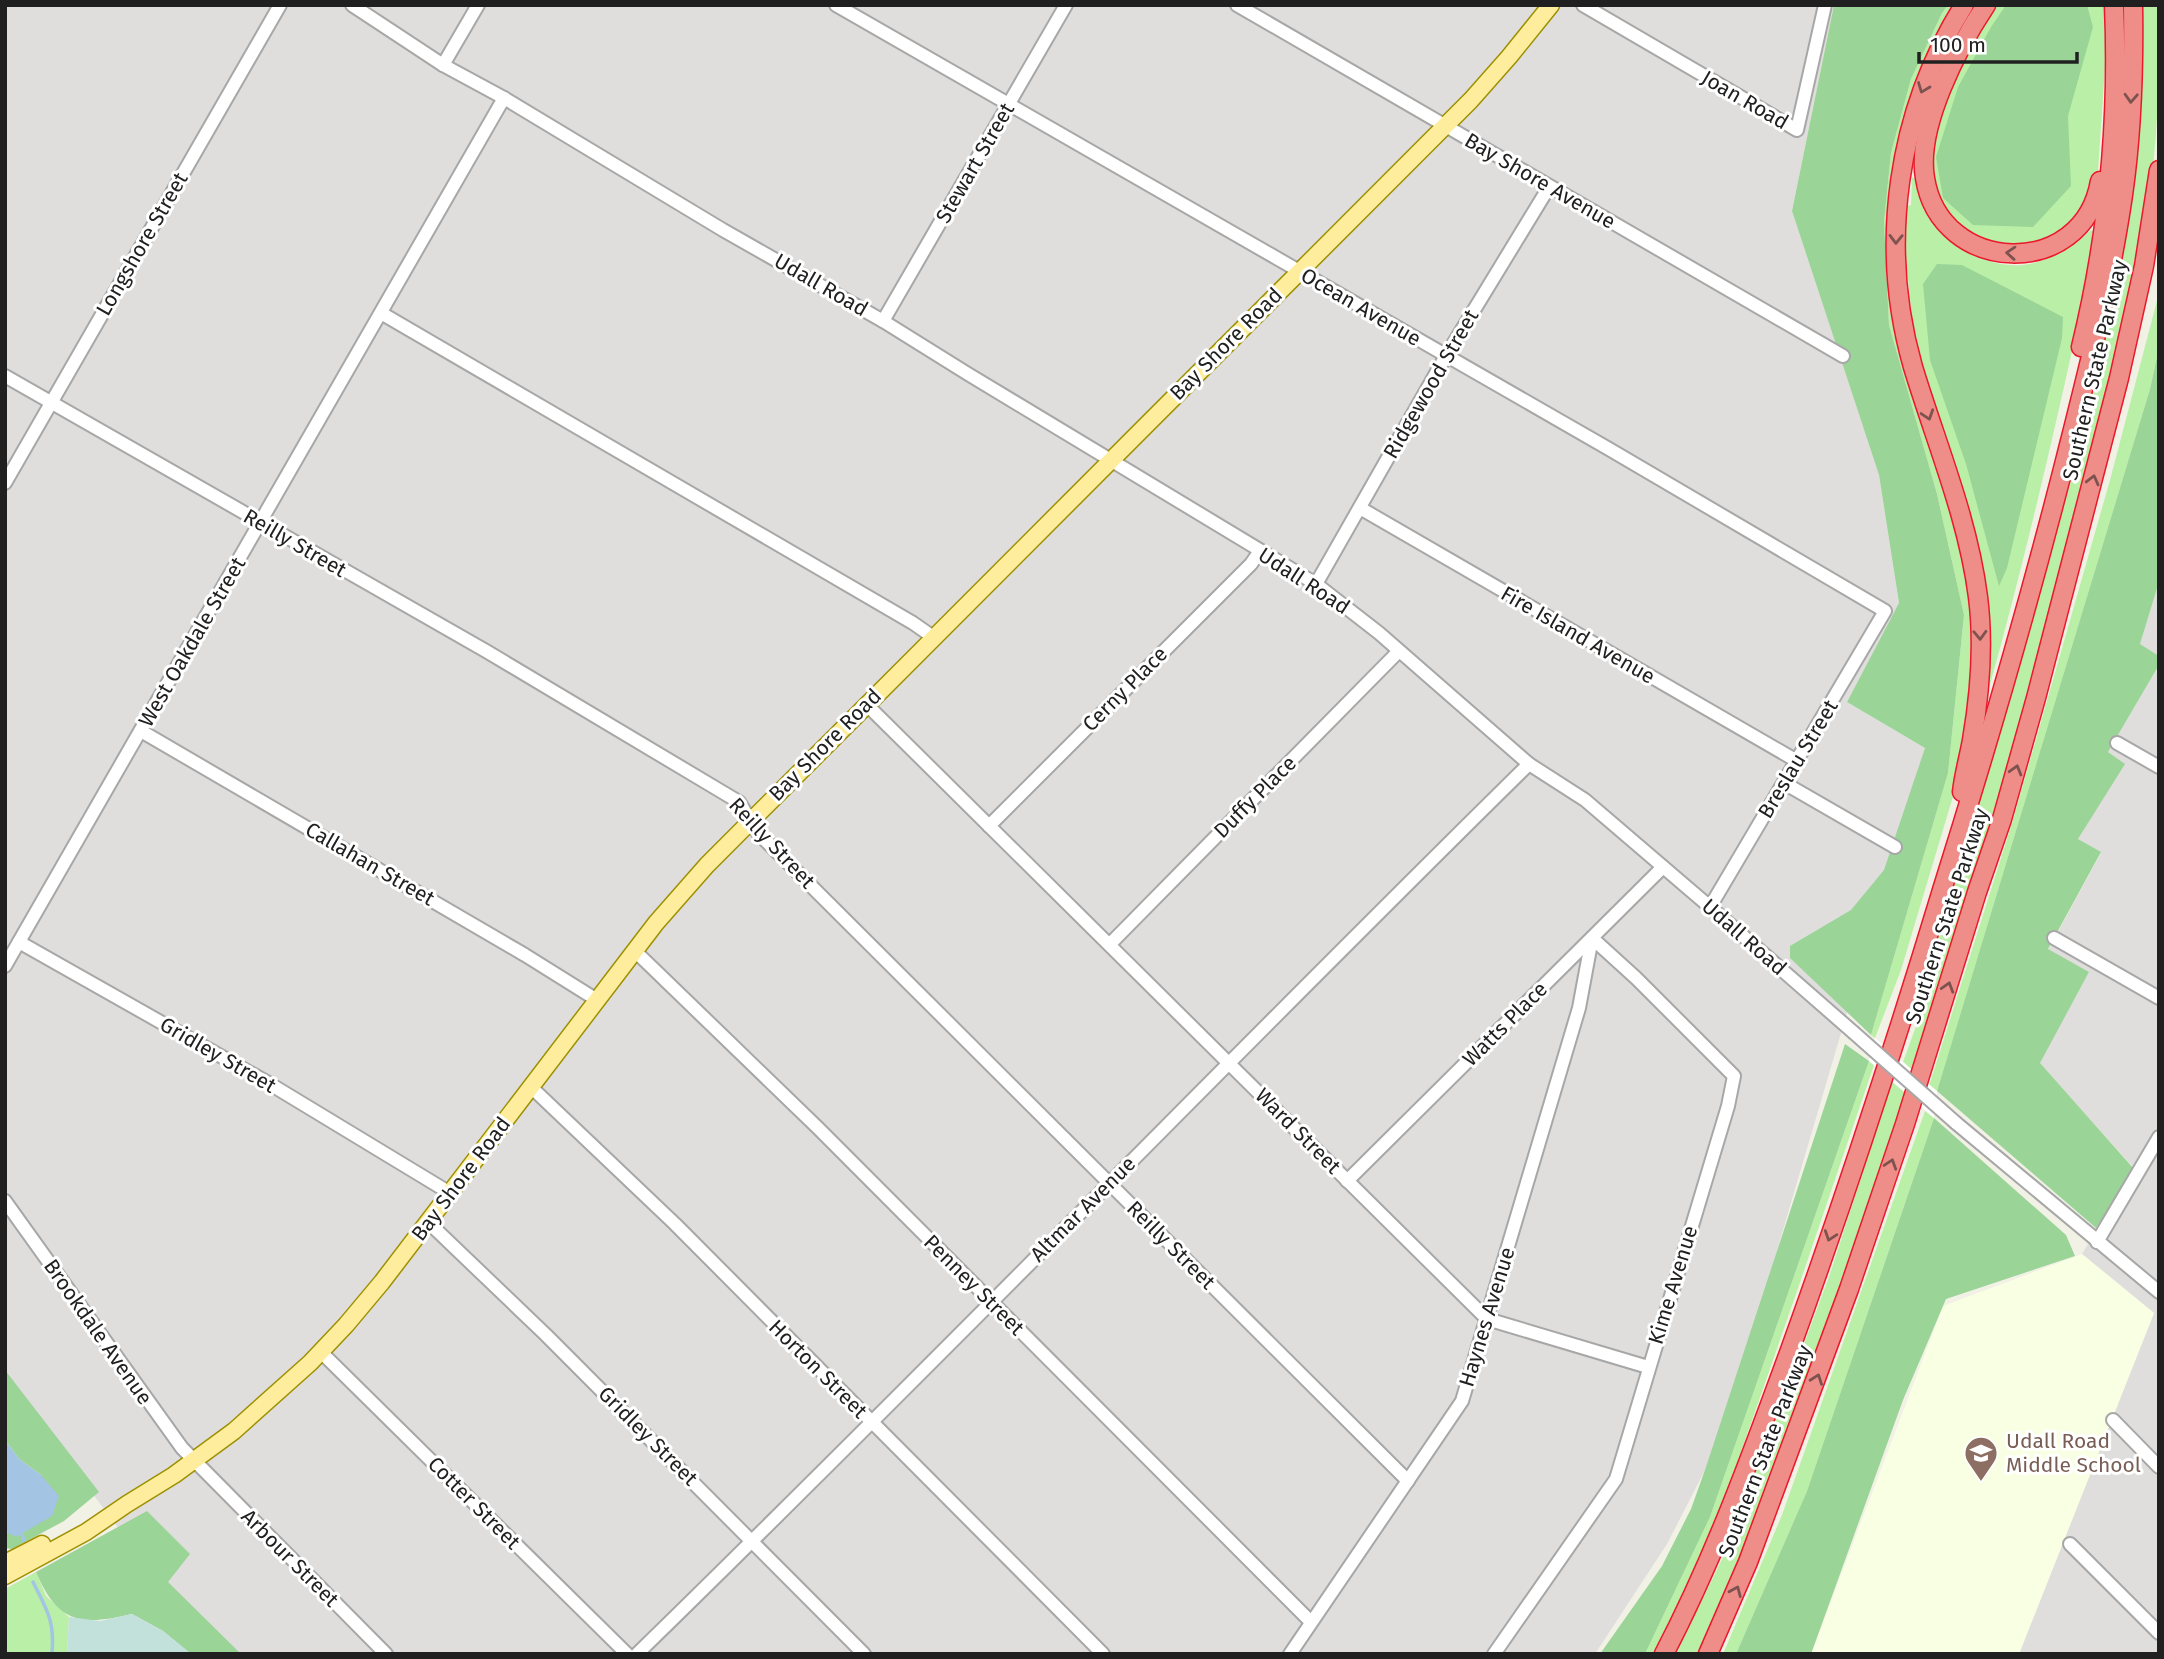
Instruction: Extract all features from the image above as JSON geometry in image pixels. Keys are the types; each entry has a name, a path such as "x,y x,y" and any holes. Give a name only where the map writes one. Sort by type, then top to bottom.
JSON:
{"highway":[{"path":"1953,858 1977,705 1981,654 1979,609 1966,537 1907,342 1898,287 1896,242 1901,171 1912,121 1934,61 1964,5"},
{"path":"1986,5 1965,40 1942,89 1928,131 1924,166 1931,199 1948,226 1964,239 1995,252 2018,254 2049,248 2073,232 2090,212 2100,184 2105,114 2115,37"},
{"name":"Southern State Parkway","path":"1985,745 2000,672 2096,278 2110,163 2114,5"},
{"name":"Southern State Parkway","path":"1664,1654 1713,1552 1771,1402 1877,1098 2009,674 2105,297 2119,224 2127,165 2133,71 2133,5"},
{"name":"Southern State Parkway","path":"1708,1654 1748,1562 1849,1289 2003,819 2073,559 2127,341 2146,256 2159,170"},
{"path":"2127,341 2154,270 2159,247"}],"main road":[{"name":"Bay Shore Road","path":"5,1576 86,1532 194,1461 260,1410 321,1352 371,1296 681,894 751,819 1445,126 1496,72 1551,5"},
{"name":"Bay Shore Road","path":"5,1563 80,1523 127,1504"}],"street":[{"name":"Longshore Street","path":"5,483 280,5"},
{"name":"Udall Road","path":"352,5 443,65 504,98 723,230 883,321 1315,584 1399,651 1529,764 1585,800 1956,1123 2159,1292"},
{"path":"443,65 478,5"},
{"name":"Ocean Avenue","path":"836,5 1609,449 1885,611"},
{"name":"Stewart Street","path":"883,321 1066,5"},
{"name":"Bay Shore Avenue","path":"1237,5 1843,356"},
{"name":"Joan Road","path":"1583,5 1797,130 1825,5"},
{"name":"West Oakdale Street","path":"5,966 504,98"},
{"name":"Ridgewood Street","path":"1315,584 1446,356 1549,187"},
{"path":"381,313 933,637"},
{"name":"Reilly Street","path":"5,376 486,651 736,800 742,805 758,833 1408,1481"},
{"name":"Fire Island Avenue","path":"1360,508 1797,761"},
{"name":"Cerny Place","path":"989,826 1251,564 1260,551"},
{"name":"Breslau Street","path":"1710,907 1885,611"},
{"name":"Duffy Place","path":"1110,944 1399,651"},
{"name":"Ward Street","path":"866,704 1487,1319 1648,1367"},
{"name":"Callahan Street","path":"141,731 500,940 597,1000"},
{"path":"2117,743 2159,767"},
{"name":"Altmar Avenue","path":"637,1654 1529,764"},
{"path":"1784,783 1895,847"},
{"name":"Watts Place","path":"1347,1181 1663,867"},
{"name":"Haynes Avenue","path":"1290,1654 1462,1401 1579,1008 1592,938"},
{"name":"Kime Avenue","path":"1494,1654 1616,1479 1728,1106 1734,1076 1592,938"},
{"path":"2054,938 2159,998"},
{"name":"Gridley Street","path":"19,942 270,1084 450,1194"},
{"name":"Penney Street","path":"635,951 828,1138 1311,1622"},
{"name":"Horton Street","path":"531,1087 675,1224 1103,1654"},
{"path":"2097,1242 2159,1137"},
{"name":"Brookdale Avenue","path":"5,1201 176,1441 194,1461"},
{"name":"Gridley Street","path":"428,1222 546,1335 864,1654"},
{"name":"Cotter Street","path":"321,1352 627,1654"},
{"path":"2113,1420 2159,1468"},
{"name":"Arbour Street","path":"194,1461 386,1654"},
{"path":"2070,1544 2159,1633"}],"shaded area":[{"path":"5,5 1834,5 1792,211 1879,475 1899,604 1847,702 1925,748 1722,1437 1667,1544 1595,1654 224,1654 182,1613 5,1377"},
{"path":"2159,582 2159,656 2140,644"},
{"path":"2159,665 2159,1654 2019,1654 2154,1313 2082,1254 2134,1168 2039,1063 2089,972 2048,950 2101,853 2078,839 2124,764 2108,752"},
{"name":"Udall Road Middle School","path":"2082,1254 2154,1313 2019,1654 1811,1654 1943,1306"},
{"path":"132,1614 163,1631 191,1654 67,1654 69,1617 100,1621"}],"green space":[{"path":"1834,5 1948,5 1911,79 1891,153 1884,222 1889,325 1937,494 1964,615 1948,773 1871,1035 1790,958 1790,946 1851,910 1884,870 1925,748 1847,702 1899,603 1879,475 1792,211"},
{"path":"1948,5 1959,5 1917,94 1894,294 1975,588 1979,682 1963,763 1901,970 1875,1038 1871,1035 1948,773 1964,615 1937,494 1889,325 1884,222 1891,153 1911,79"},
{"path":"1996,5 2106,5 2107,37 2097,186 2087,209 2057,240 2018,252 1980,243 1948,217 1931,179 1933,134 1961,60"},
{"path":"2006,5 2087,5 2093,27 2068,116 2071,186 2033,227 1973,225 1943,198 1936,157 1958,87"},
{"path":"2140,5 2159,5 2159,72 2154,160 2128,308 2038,656 1915,1073 1903,1062 1923,1007 1919,1003 2025,645 2108,328 2131,206 2140,93"},
{"path":"1912,177 1917,180 1937,228 1974,254 1991,262 2008,265 2042,261 2075,243 2091,230 2096,233 2045,468 1989,688 1989,625 1984,575 1914,337 1906,260 1905,207 1911,205"},
{"path":"1937,264 1962,265 2063,317 2062,338 2007,568 1999,586 1966,464 1930,360 1923,284"},
{"path":"2159,293 2159,348 2150,389 1937,1091 1929,1086 2013,820 2110,480"},
{"path":"2159,348 2159,582 2140,644 2159,656 2159,665 2108,752 2125,764 2078,839 2101,852 2048,949 2089,972 2040,1063 2134,1169 2096,1228 1937,1091 2150,389"},
{"path":"1845,1044 1869,1061 1710,1517 1645,1654 1600,1654 1662,1566 1691,1509"},
{"path":"1869,1061 1874,1065 1713,1532 1655,1654 1645,1654 1710,1517"},
{"path":"1892,1082 1907,1094 1741,1561 1698,1654 1676,1654 1724,1555 1764,1451 1829,1277"},
{"path":"1925,1111 1934,1118 1807,1491 1736,1654 1723,1654 1782,1515"},
{"path":"1934,1118 2066,1235 2075,1256 1946,1299 1903,1400 1811,1654 1736,1654 1807,1491"},
{"path":"5,1370 99,1492 64,1521 12,1549 5,1548 5,1526 8,1533 41,1475 19,1459 5,1440"},
{"path":"147,1511 190,1554 168,1582 241,1654 191,1654 163,1631 132,1614 99,1620 73,1617 53,1602 44,1589 36,1572"},
{"path":"36,1572 46,1596 69,1617 67,1654 5,1654 5,1589"}],"water":[{"path":"5,1440 19,1459 41,1475 59,1496 52,1516 16,1537 8,1533 5,1526"}],"pier":[{"path":"1875,1038 1937,1091 1934,1118 1869,1061"}],"waterway":[{"path":"21,1531 24,1541"},
{"path":"33,1582 51,1624 52,1654"}],"place":[{"name":"Udall Road Middle School","path":"1981,1483"}]}
